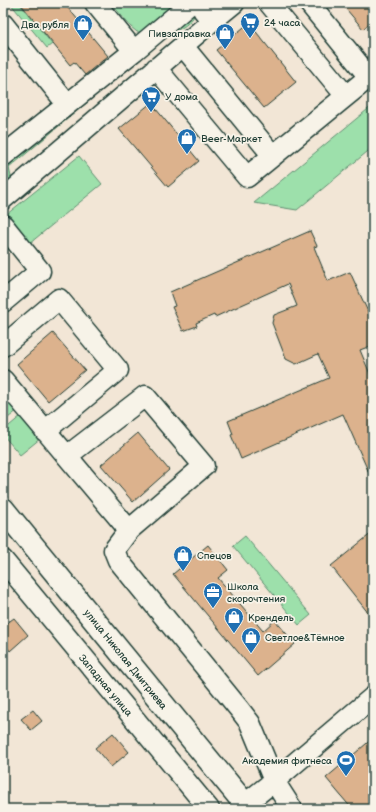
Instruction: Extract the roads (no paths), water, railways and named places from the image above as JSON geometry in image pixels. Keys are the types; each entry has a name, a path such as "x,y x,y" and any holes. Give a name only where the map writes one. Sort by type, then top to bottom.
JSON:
{"main road":[{"name":"улица Николая Дмитриева","path":"3,509 247,807"}],"street":[{"path":"94,3 134,51"},
{"path":"3,156 134,51 191,3"},
{"path":"196,3 212,21"},
{"path":"3,199 234,3"},
{"path":"269,3 346,96"},
{"path":"156,68 248,177 371,76 309,3"},
{"path":"3,24 67,104"},
{"path":"183,46 273,156"},
{"path":"3,225 40,271 3,302"},
{"path":"3,346 59,299 118,370 46,431"},
{"path":"3,380 129,530"},
{"path":"67,456 145,396 204,466 129,530 114,550 118,560 250,723 274,780 292,809"},
{"name":"Западная улица","path":"3,560 210,809"},
{"path":"247,807 274,780 373,697"}],"place":[{"name":"24 часа","path":"250,39"},
{"name":"Два рубля","path":"83,41"},
{"name":"Пивзаправка","path":"225,50"},
{"name":"У дома","path":"151,113"},
{"name":"Beer-Маркет","path":"187,155"},
{"name":"Спецов","path":"183,572"},
{"name":"Школа скорочтения","path":"213,609"},
{"name":"Крендель","path":"234,634"},
{"name":"Светлое&Тёмное","path":"251,654"},
{"name":"Академия фитнеса","path":"346,777"}]}
